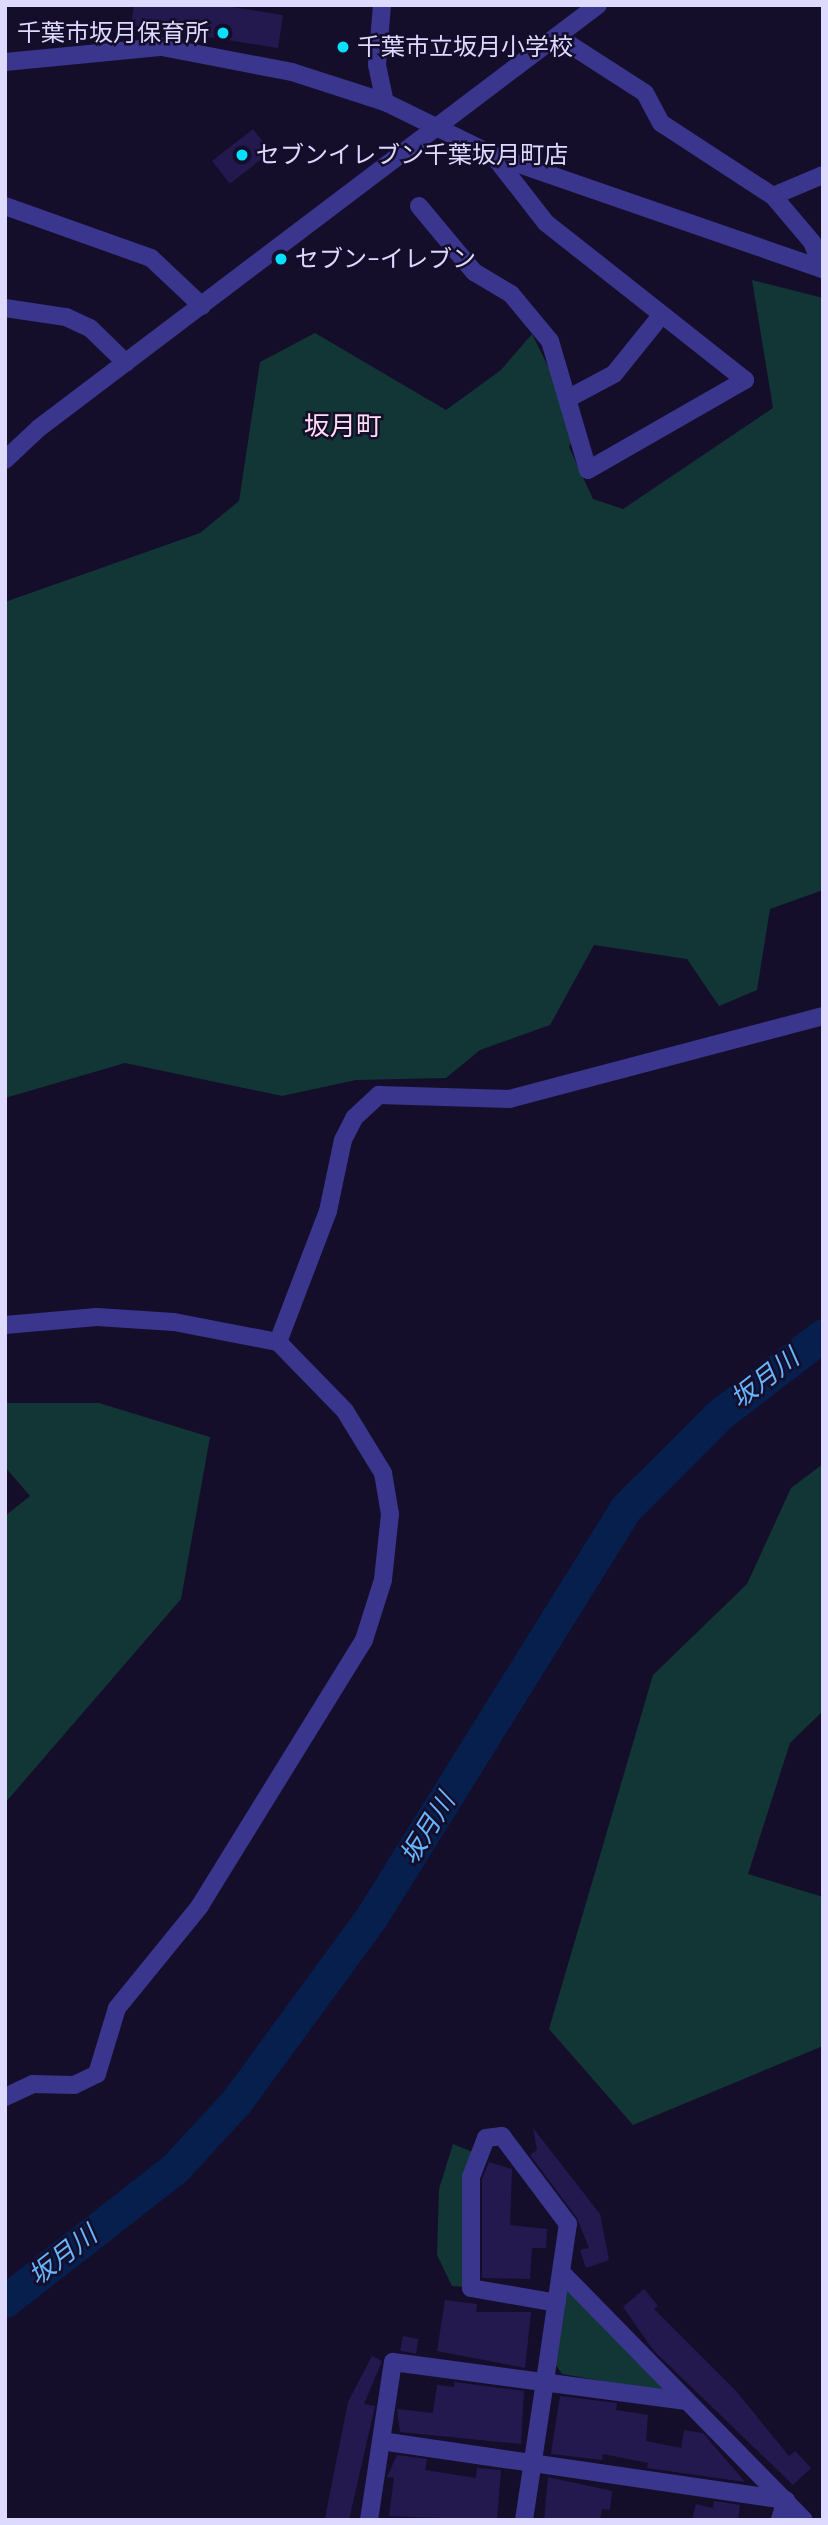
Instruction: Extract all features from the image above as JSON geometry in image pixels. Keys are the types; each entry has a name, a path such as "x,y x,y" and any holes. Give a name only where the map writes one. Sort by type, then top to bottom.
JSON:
{"street":[{"path":"382,5 377,65 385,102"},
{"path":"5,460 126,363 598,5"},
{"path":"558,37 645,93 661,123 773,195 812,242 823,269"},
{"path":"5,62 162,47 292,72 385,102 441,126 493,155 823,269"},
{"path":"419,206 474,272 511,294 550,341 569,398 588,470 745,380 660,317 546,223 493,155"},
{"path":"773,195 823,175"},
{"path":"5,206 151,258 202,306"},
{"path":"5,308 66,317 90,328 126,363"},
{"path":"569,398 614,374 660,317"},
{"path":"278,1342 328,1212 343,1140 354,1118 379,1095 509,1099 823,1016"},
{"path":"5,1325 97,1317 161,1321 278,1342 345,1411 383,1473 390,1514 386,1553 363,1640 200,1906 117,2008 97,2074 74,2085 33,2084 5,2097"},
{"path":"524,2520 568,2224 502,2136 486,2138 471,2177 471,2288 556,2303"},
{"path":"561,2272 804,2520"},
{"path":"369,2520 393,2362 686,2401"},
{"path":"381,2441 786,2500"},
{"path":"780,2520 786,2500"}],"green space":[{"path":"752,280 823,298 823,890 770,909 757,990 719,1006 687,959 594,945 550,1025 480,1050 446,1078 356,1080 282,1096 125,1063 5,1098 5,602 200,533 239,501 260,362 315,333 446,410 501,370 532,334 578,426 569,447 593,499 623,509 773,408"},
{"path":"5,1403 99,1403 210,1437 181,1599 5,1803 5,1516 30,1496 5,1467"},
{"path":"823,1464 823,1711 790,1743 748,1874 823,1897 823,2046 633,2125 549,2029 653,1675 747,1584 791,1488"},
{"path":"453,2144 475,2153 465,2287 452,2286 437,2255 439,2189"},
{"path":"567,2286 666,2385 660,2391 562,2374 555,2364"}],"building":[{"path":"134,5 218,5 283,15 278,48 131,25"},
{"path":"253,129 271,152 230,184 212,161"},
{"path":"533,2128 600,2214 609,2260 586,2268 580,2250 589,2248 577,2218 530,2155 537,2150"},
{"path":"489,2162 512,2169 510,2225 547,2229 546,2248 532,2248 530,2279 482,2278 482,2179"},
{"path":"644,2289 658,2306 654,2309 736,2391 789,2456 795,2451 811,2468 793,2485 654,2351 623,2307"},
{"path":"445,2300 477,2304 476,2312 531,2312 525,2368 437,2351"},
{"path":"403,2336 419,2339 416,2354 400,2351"},
{"path":"372,2356 382,2361 364,2404 375,2406 349,2520 325,2518 348,2402"},
{"path":"454,2382 524,2391 521,2444 400,2432 397,2409 433,2413 437,2385 454,2387"},
{"path":"560,2396 617,2403 616,2410 648,2415 646,2441 681,2448 684,2430 703,2433 745,2482 647,2468 648,2463 603,2454 602,2460 551,2454"},
{"path":"397,2455 427,2459 425,2470 476,2478 477,2468 501,2470 497,2520 389,2516 394,2478 387,2477"},
{"path":"548,2477 612,2491 610,2510 602,2509 600,2520 544,2520"},
{"path":"714,2501 740,2505 738,2520 692,2520 696,2504 713,2508"}],"waterway":[{"name":"坂月川","path":"5,2301 175,2168 236,2102 372,1916 627,1507 719,1415 823,1335"}],"place":[{"name":"千葉市坂月保育所","path":"223,33"},
{"name":"千葉市立坂月小学校","path":"343,47"},
{"name":"セブンイレブン千葉坂月町店","path":"242,155"},
{"name":"セブン-イレブン","path":"281,259"}],"district":[{"name":"坂月町","path":"343,427"}]}
